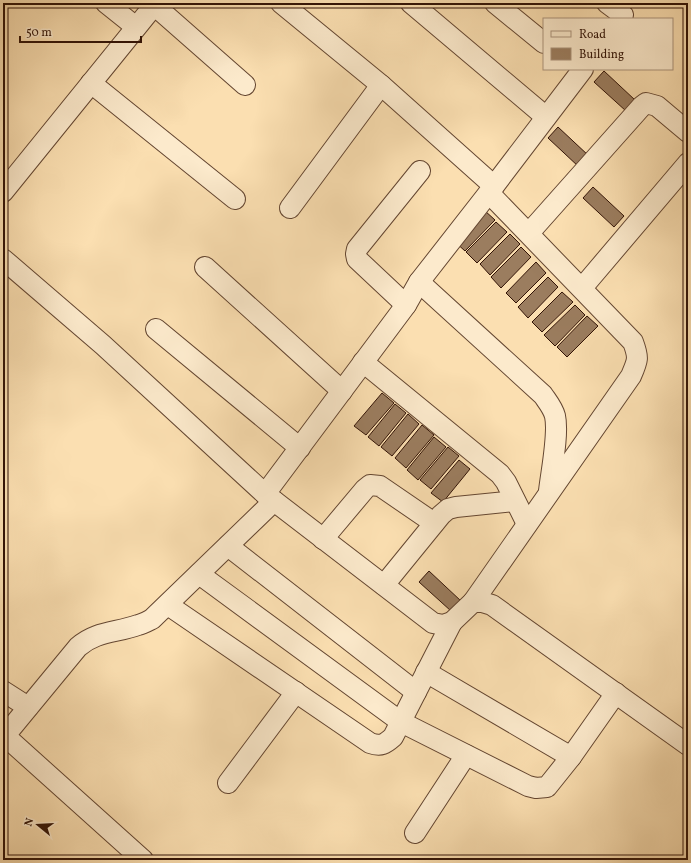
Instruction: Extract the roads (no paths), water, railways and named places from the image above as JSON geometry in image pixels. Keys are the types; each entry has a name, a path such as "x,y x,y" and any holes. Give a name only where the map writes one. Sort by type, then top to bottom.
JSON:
{"street":[{"path":"106,3 136,27"},
{"path":"168,605 370,743 378,746 386,743 393,737 452,622 473,602 528,524 631,376 636,365 638,355 633,342 529,233 492,189 381,85 281,3"},
{"path":"411,3 546,118"},
{"path":"495,3 543,42"},
{"path":"607,3 625,12"},
{"path":"3,192 155,4 245,85"},
{"path":"143,860 4,737 78,647 86,640 97,635 137,626 152,619 228,546 270,498 300,448 406,305 419,282 546,118 579,70"},
{"path":"91,83 235,199"},
{"path":"290,208 381,85"},
{"path":"529,233 646,103 657,106 688,132"},
{"path":"582,288 688,163"},
{"path":"406,305 357,260 356,254 357,249 420,172"},
{"path":"205,267 342,391"},
{"path":"7,270 103,346 270,498 432,623 443,625 452,622"},
{"path":"419,282 550,404 555,416 556,430 548,494"},
{"path":"156,329 300,448"},
{"path":"363,362 500,474 506,482 528,524"},
{"path":"323,539 370,485 380,486 434,523"},
{"path":"384,585 434,523 448,509 515,501"},
{"path":"228,546 416,692"},
{"path":"199,574 401,722 528,786 542,788 547,786 571,757 616,694"},
{"path":"473,602 482,602 492,605 688,745"},
{"path":"426,672 571,757"},
{"path":"3,691 28,707"},
{"path":"228,783 296,692"},
{"path":"415,833 466,755"}]}
